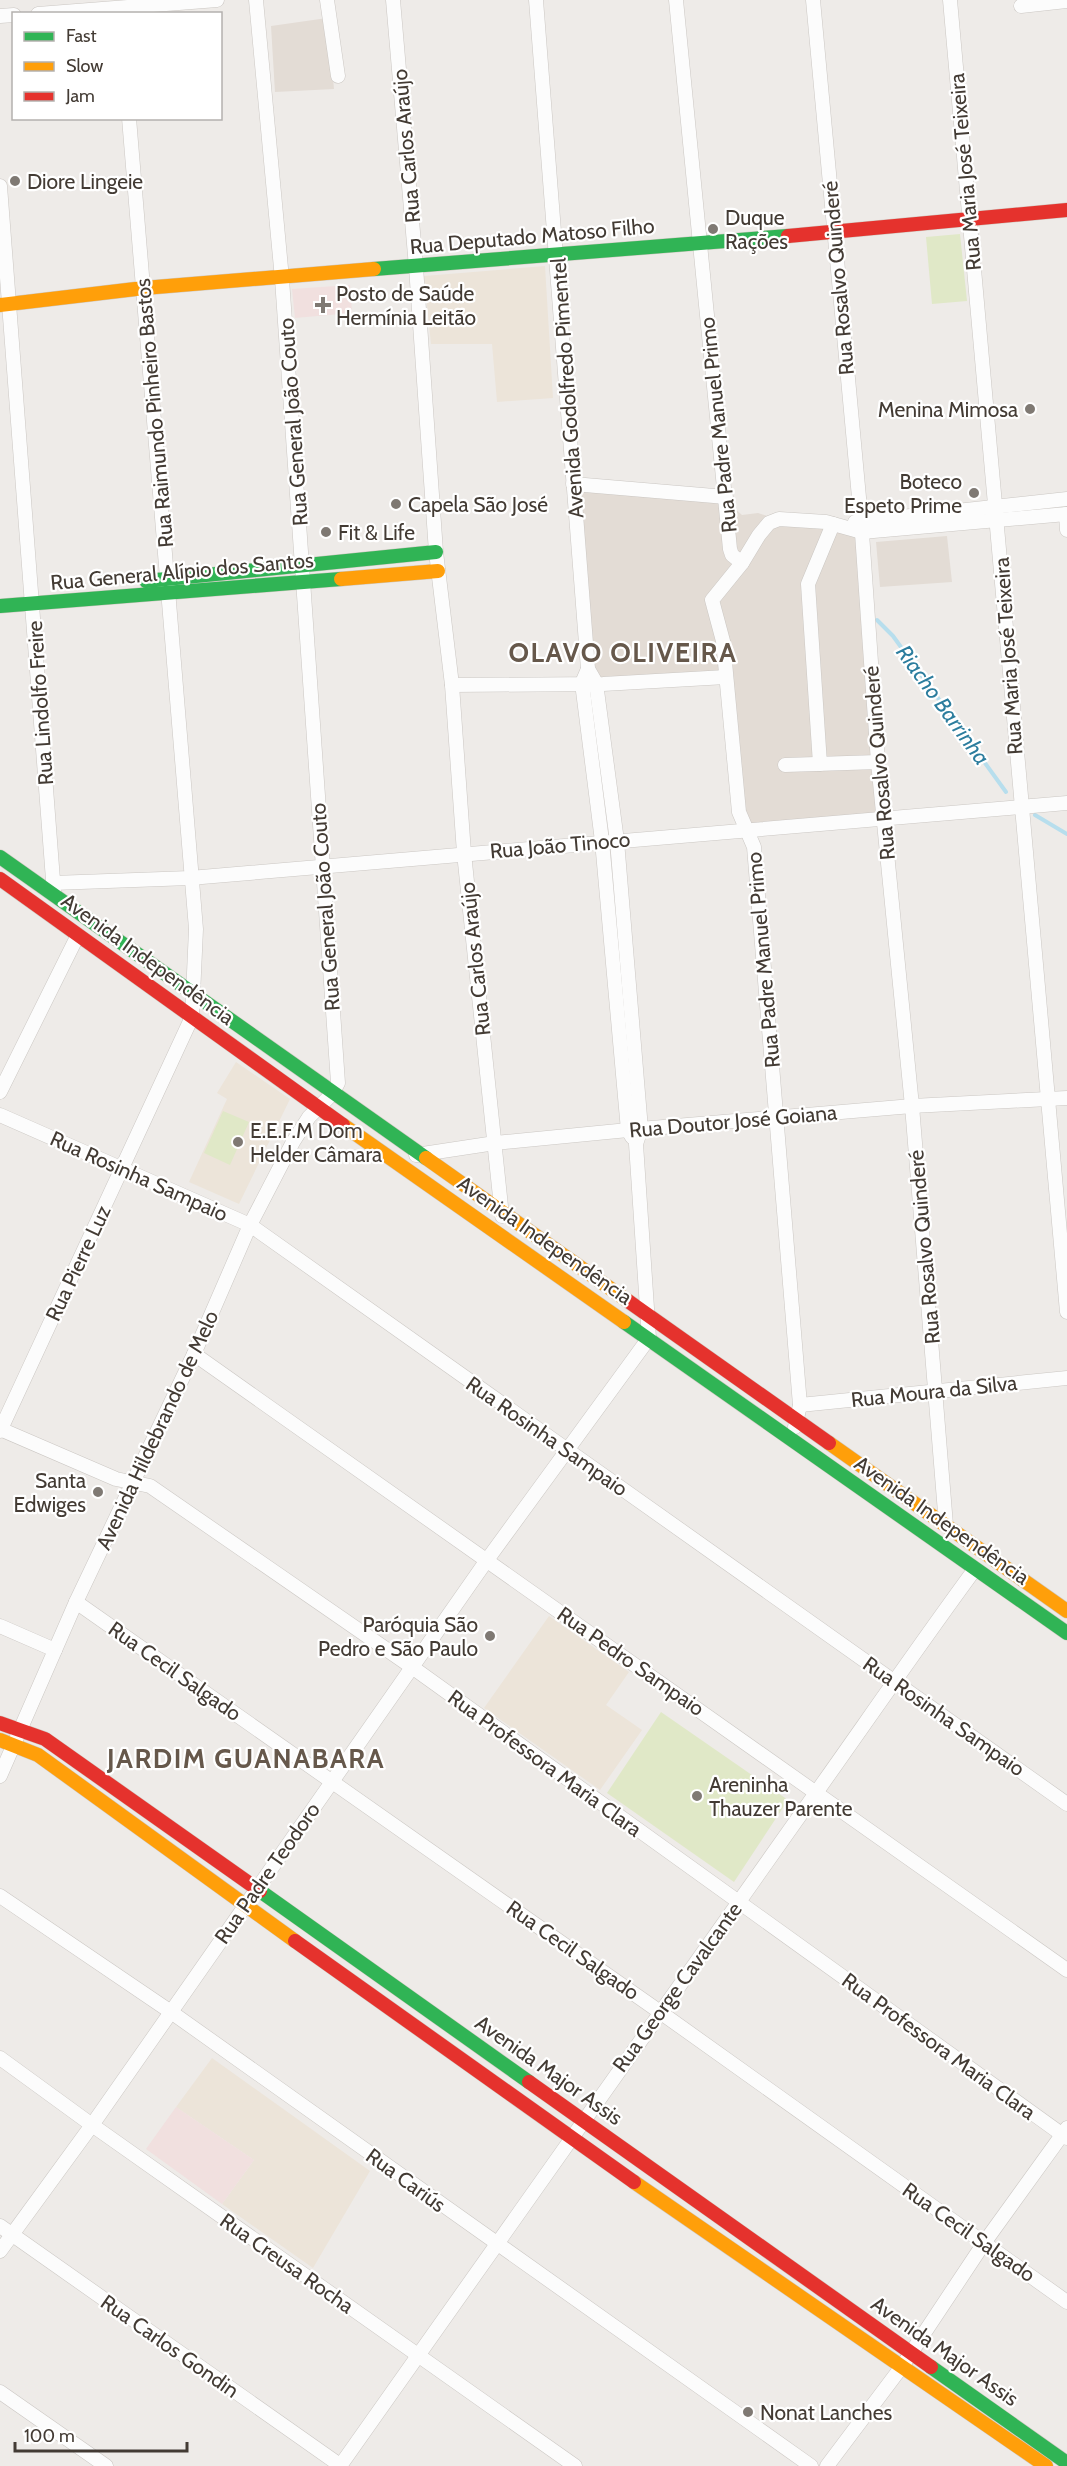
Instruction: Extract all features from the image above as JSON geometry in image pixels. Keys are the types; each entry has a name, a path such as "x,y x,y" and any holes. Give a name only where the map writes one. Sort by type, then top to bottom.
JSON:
{"street":[{"path":"92,12 217,0"},
{"name":"Rua General João Couto","path":"256,0 282,279 304,564 321,866 338,1078 332,1094"},
{"path":"327,0 338,76"},
{"name":"Rua Carlos Araújo","path":"393,0 416,267 436,552 452,686 464,853 504,1213"},
{"name":"Avenida Godolfredo Pimentel","path":"536,0 602,841 621,990 634,1129"},
{"name":"Rua Padre Manuel Primo","path":"676,0 730,549 732,555 742,563 712,600 721,630 739,812 754,847 800,1404 799,1422"},
{"name":"Rua Rosalvo Quinderé","path":"813,0 861,526 883,818 912,1106 946,1525"},
{"name":"Rua Maria José Teixeira","path":"950,0 997,513 1020,807 1048,1099 1064,1233 1067,1312"},
{"path":"1021,6 1067,1"},
{"name":"Rua Raimundo Pinheiro Bastos","path":"129,120 196,929 193,995"},
{"name":"Rua Lindolfo Freire","path":"0,186 4,304 33,598 54,890"},
{"name":"Rua Deputado Matoso Filho","path":"4,304 144,288 282,279 699,244 1067,210"},
{"path":"573,484 726,497"},
{"path":"742,563 759,535 773,520 792,518 861,526 997,513 1067,499"},
{"path":"997,513 1066,514 1067,530"},
{"path":"820,764 808,584 839,524"},
{"name":"Rua General Alípio dos Santos","path":"169,586 304,564 436,552"},
{"name":"Rua General Alípio dos Santos","path":"0,606 33,598 169,586 304,582 438,570"},
{"name":"Rua General Alípio dos Santos","path":"0,594 33,598"},
{"path":"452,686 726,677"},
{"name":"Avenida Godolfredo Pimentel","path":"589,680 617,841 621,990"},
{"path":"785,765 878,762"},
{"name":"Rua João Tinoco","path":"54,890 602,841 1067,803"},
{"name":"Avenida Independência","path":"0,857 54,890 193,995 332,1094 1067,1611"},
{"name":"Avenida Independência","path":"0,879 318,1107 1067,1633"},
{"path":"0,1092 78,936"},
{"name":"Rua Pierre Luz","path":"0,1430 192,1017 193,995"},
{"name":"Avenida Hildebrando de Melo","path":"0,1776 76,1602 194,1354 250,1225 293,1142 318,1107 332,1094"},
{"name":"Rua Doutor José Goiana","path":"417,1154 495,1143 634,1129 912,1106 1067,1098"},
{"name":"Rua Rosinha Sampaio","path":"0,1115 250,1225 1067,1804"},
{"path":"634,1129 649,1338"},
{"path":"407,1168 417,1154"},
{"path":"493,1230 504,1213"},
{"name":"Rua Padre Teodoro","path":"0,2251 6,2230 92,2126 255,1889 488,1560 649,1338"},
{"name":"Rua Pedro Sampaio","path":"194,1354 817,1791 1067,1970"},
{"name":"Rua Moura da Silva","path":"800,1404 1067,1378"},
{"path":"789,1437 799,1422"},
{"name":"Rua Professora Maria Clara","path":"0,1430 116,1479 150,1486 412,1667 1065,2134"},
{"name":"Rua George Cavalcante","path":"341,2466 582,2119 817,1791 893,1680 975,1569"},
{"name":"Rua Cecil Salgado","path":"76,1602 660,2012 1067,2302"},
{"path":"0,1626 55,1650"},
{"name":"Avenida Major Assis","path":"0,1723 45,1739 1067,2463"},
{"name":"Avenida Major Assis","path":"0,1740 38,1755 243,1906 569,2138 903,2365 1046,2466"},
{"name":"Rua Cariús","path":"0,1896 171,2012 811,2466"},
{"path":"407,2022 420,2006"},
{"name":"Rua Creusa Rocha","path":"0,2058 92,2126 575,2466"},
{"path":"827,2466 903,2365 984,2243 1065,2134"},
{"name":"Rua Carlos Gondin","path":"6,2230 341,2466"},
{"path":"728,2248 741,2231"},
{"path":"0,2392 106,2466"}],"shaded area":[{"path":"327,18 334,89 275,92 271,26"},
{"path":"545,266 553,398 497,402 492,344 431,344 424,276"},
{"name":"Posto de Saúde Hermínia Leitão","path":"350,285 352,313 295,318 292,289"},
{"path":"574,487 724,499 742,515 758,513 773,518 845,525 861,520 889,822 741,833 724,679 586,686"},
{"path":"947,536 952,582 880,587 876,542"},
{"name":"E.E.F.M Dom Helder Câmara","path":"236,1062 290,1099 239,1204 189,1182 227,1099 217,1093"},
{"path":"549,1616 629,1672 606,1705 642,1730 600,1790 484,1708"},
{"path":"212,2058 370,2171 313,2268 222,2204 254,2160 176,2107"},
{"path":"176,2107 254,2160 222,2204 146,2149"}],"green space":[{"path":"960,234 967,301 932,304 926,237"},
{"path":"223,1111 249,1122 230,1165 204,1153"},
{"name":"Areninha Thauzer Parente","path":"661,1712 788,1800 734,1882 607,1793"}],"waterway":[{"name":"Riacho Barrinha","path":"877,620 893,636 1006,792"},
{"name":"Riacho Barrinha","path":"1035,815 1067,834"}],"traffic: fast":[{"path":"374,269 788,236"},
{"path":"146,581 436,552"},
{"path":"0,606 341,579"},
{"path":"0,857 426,1158"},
{"path":"624,1322 1067,1633"},
{"path":"260,1891 529,2082"},
{"path":"931,2367 1067,2463"}],"traffic: slow":[{"path":"0,305 144,288 374,269"},
{"path":"341,579 438,571"},
{"path":"343,1125 624,1322"},
{"path":"426,1158 628,1301"},
{"path":"829,1443 1067,1611"},
{"path":"0,1740 38,1755 295,1941"},
{"path":"634,2182 1046,2466"}],"traffic: jam":[{"path":"788,236 1067,210"},
{"path":"0,879 343,1125"},
{"path":"628,1301 829,1443"},
{"path":"0,1723 45,1739 260,1891"},
{"path":"295,1941 634,2182"},
{"path":"529,2082 931,2367"}],"place":[{"name":"Diore Lingeie","path":"15,181"},
{"name":"Duque Rações","path":"713,229"},
{"name":"Posto de Saúde Hermínia Leitão","path":"323,305"},
{"name":"Menina Mimosa","path":"1030,409"},
{"name":"Boteco Espeto Prime","path":"974,493"},
{"name":"Capela São José","path":"396,504"},
{"name":"Fit & Life","path":"326,532"},
{"name":"E.E.F.M Dom Helder Câmara","path":"238,1142"},
{"name":"Santa Edwiges","path":"98,1492"},
{"name":"Paróquia São Pedro e São Paulo","path":"490,1636"},
{"name":"Areninha Thauzer Parente","path":"697,1796"},
{"name":"Nonat Lanches","path":"748,2412"}],"district":[{"name":"OLAVO OLIVEIRA","path":"623,652"},
{"name":"JARDIM GUANABARA","path":"246,1758"}]}
